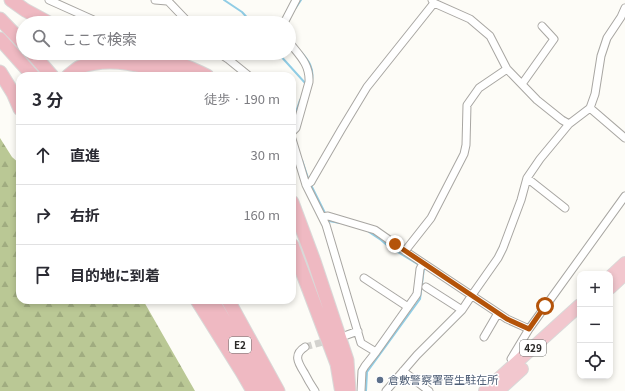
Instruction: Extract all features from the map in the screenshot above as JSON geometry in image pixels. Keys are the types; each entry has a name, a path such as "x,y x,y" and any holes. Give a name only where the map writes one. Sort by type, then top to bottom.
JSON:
{"highway":[{"path":"11,0 36,16"},
{"path":"0,19 16,36"},
{"path":"0,39 16,57"},
{"path":"19,60 29,72"},
{"path":"38,60 49,72"},
{"path":"168,60 199,72"},
{"path":"74,72 90,64 103,63 125,63 164,72"},
{"path":"0,72 16,100"},
{"path":"296,213 314,261 347,360 349,391"},
{"path":"296,257 337,364 342,391"},
{"path":"613,274 625,263"},
{"path":"613,285 625,274"},
{"path":"191,304 242,372"},
{"name":"E2","path":"200,304 253,391"},
{"name":"E2","path":"214,304 267,391"},
{"path":"230,304 278,391"},
{"name":"429","path":"498,391 518,367 578,307"},
{"name":"429","path":"485,391 518,367 577,318"}],"street":[{"path":"50,0 85,16"},
{"path":"155,0 167,1 182,16"},
{"path":"288,16 296,0"},
{"path":"308,184 368,87 433,1 470,19 490,36 507,68 537,100 569,124"},
{"path":"386,391 417,355 462,310 498,258 521,200 527,178 540,159 569,124 590,108 597,83 601,56 607,38 623,17 625,8"},
{"path":"522,84 554,38 542,26"},
{"path":"296,51 306,63 309,75 309,82 296,124"},
{"path":"229,60 244,72"},
{"path":"405,251 431,218 464,154 466,145 467,105 479,88 507,68"},
{"path":"590,108 625,138"},
{"path":"296,150 308,184 325,217 326,225 361,342 376,352"},
{"path":"527,178 565,208"},
{"path":"518,367 510,359 529,329 625,196"},
{"path":"325,217 375,230 405,251 422,266 472,295 507,319 529,329"},
{"path":"361,391 362,371 417,294 422,266"},
{"path":"364,278 408,307"},
{"path":"426,287 462,310"},
{"path":"484,337 498,313"},
{"path":"347,335 358,332"},
{"path":"305,347 298,355 298,362 315,391"},
{"path":"403,371 429,391"}],"green space":[{"path":"0,138 12,157 16,160 16,304 145,304 195,391 0,391"}],"waterway":[{"path":"224,0 246,16"},
{"path":"295,9 301,0"},
{"path":"301,52 310,65 312,80"},
{"path":"284,60 295,72"},
{"path":"296,73 306,84"},
{"path":"296,112 302,98"},
{"path":"302,160 309,181"},
{"path":"311,185 326,215"},
{"path":"328,219 329,221 340,223"},
{"path":"366,391 367,372 420,299 424,268 388,246 369,232"}],"tunnel":[{"path":"305,347 330,340"}],"place":[{"name":"倉敷警察署菅生駐在所","path":"380,380"}],"route":[{"path":"395,244 507,319 529,329 545,306"}]}
